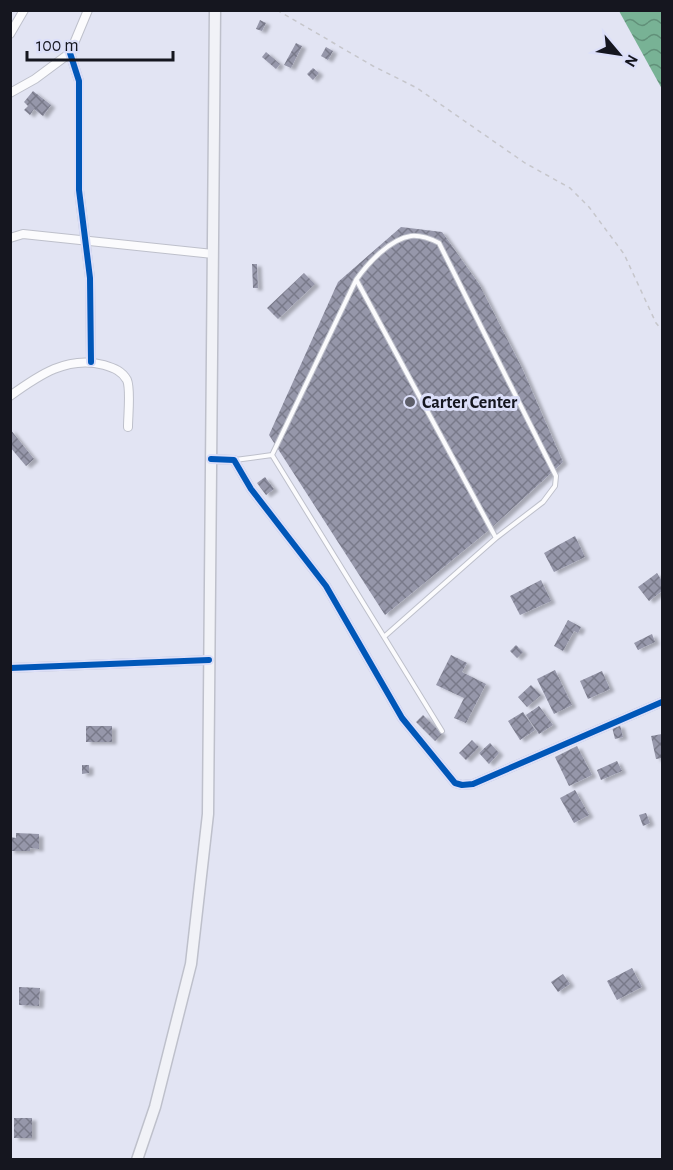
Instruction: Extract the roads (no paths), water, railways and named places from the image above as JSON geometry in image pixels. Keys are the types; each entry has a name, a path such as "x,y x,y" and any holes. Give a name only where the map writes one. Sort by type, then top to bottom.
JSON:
{"main road":[{"path":"137,1160 155,1107 191,964 208,814 215,10"}],"street":[{"path":"10,34 24,10"},
{"path":"10,93 35,80 70,53 88,10"},
{"path":"70,53 79,81 79,190 90,278 92,362"},
{"path":"10,238 23,234 213,254"},
{"path":"10,396 41,374 67,363 92,362 114,368 122,373 128,382 128,427"},
{"path":"211,459 234,460 251,489 326,586 406,724 455,783 462,786 473,784 663,702"},
{"path":"10,668 209,660"}],"lane":[{"path":"272,455 356,280 376,256 389,246 411,236 428,238 439,243 556,476 555,486 550,494 496,538 385,636"},
{"path":"356,280 496,538"},
{"path":"234,460 272,455"},
{"path":"272,455 442,731"}],"water":[{"path":"619,11 662,11 662,89"}],"place":[{"name":"Carter Center","path":"410,402"}]}
